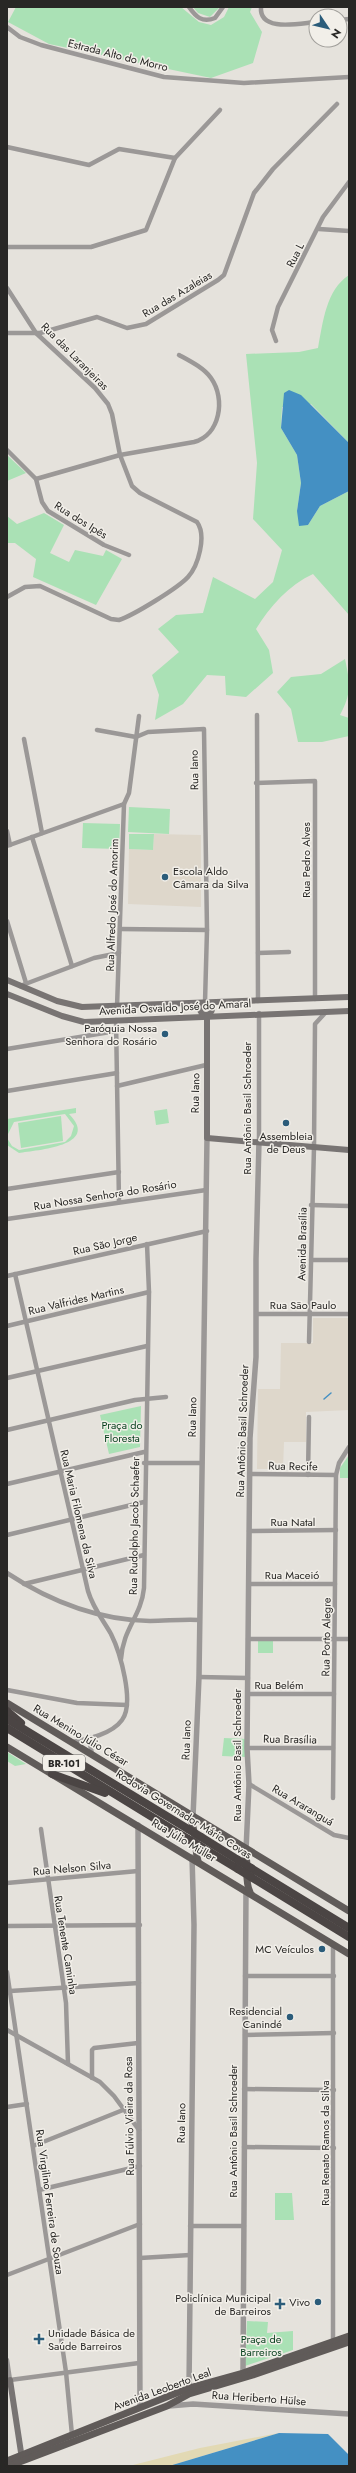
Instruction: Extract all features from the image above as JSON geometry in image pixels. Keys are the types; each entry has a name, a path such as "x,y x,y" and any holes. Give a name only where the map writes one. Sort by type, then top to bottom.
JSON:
{"highway":[{"path":"7,1711 37,1737"},
{"name":"Rodovia Governador Mário Covas","path":"7,1719 195,1832 238,1860 249,1872 349,1937"},
{"name":"Rodovia Governador Mário Covas","path":"7,1728 188,1839 198,1847 238,1869 249,1872 349,1928"},
{"path":"52,1774 121,1798"}],"main road":[{"name":"Avenida Osvaldo José do Amaral","path":"7,980 71,1005 117,1007 205,1002 349,997"},
{"name":"Avenida Osvaldo José do Amaral","path":"7,994 76,1021 259,1013 349,1011"},
{"path":"205,1002 210,1004 212,1009 207,1016 200,1009 205,1002"},
{"name":"Rua Iano","path":"207,1016 207,1138"},
{"path":"207,1138 259,1141 349,1150"},
{"name":"Rua Menino Júlio César","path":"7,1703 349,1911"},
{"name":"Rua Júlio Müller","path":"7,1746 245,1889 349,1954"},
{"name":"Rua Iano","path":"191,1816 198,1847 193,1858"},
{"path":"195,1832 204,1824"},
{"path":"193,1858 198,1847"},
{"name":"Rua Antônio Basil Schroeder","path":"245,1848 249,1872 245,1889"},
{"path":"249,1872 256,1855"},
{"name":"Avenida Leoberto Leal","path":"9,2466 22,2458 72,2435 189,2388 243,2373 349,2336"},
{"name":"Avenida Leoberto Leal","path":"7,2461 22,2458 167,2406 189,2394 253,2375 349,2342"},
{"path":"8,2381 22,2458"}],"street":[{"path":"189,7 198,18 204,20 215,18 223,7"},
{"path":"261,7 262,15 265,19 275,24 308,22"},
{"name":"Estrada Alto do Morro","path":"7,28 20,37 41,45 164,77 244,83 349,77"},
{"name":"Rua das Azaleias","path":"7,333 36,333 97,317 127,328 138,327 218,280 227,269 254,193 273,169 337,104"},
{"path":"7,248 91,247 141,233 149,225 175,158 220,110"},
{"path":"7,147 89,165 119,149 175,158"},
{"name":"Rua L","path":"276,341 272,330 278,307 332,204 349,182"},
{"path":"319,229 349,230"},
{"name":"Rua das Laranjeiras","path":"7,288 36,333 103,397 112,414 120,455 128,480 135,489 197,522 200,526 201,544 189,576 177,586 119,620 111,619 40,586 25,587 7,597"},
{"path":"7,450 36,479 120,455 200,440 213,427 220,401 215,384 201,368 179,355"},
{"name":"Rua dos Ipês","path":"36,479 42,502 48,511 104,545 128,555"},
{"path":"257,715 256,783 258,1001"},
{"name":"Rua Alfredo José do Amorim","path":"117,1007 124,804 129,793 139,716"},
{"name":"Rua Iano","path":"136,737 148,732 204,729 207,930 205,1002"},
{"path":"97,730 136,737"},
{"path":"24,739 42,833"},
{"name":"Rua Pedro Alves","path":"256,783 315,781 315,999"},
{"path":"7,831 9,845 124,804"},
{"path":"32,837 72,966"},
{"path":"7,921 23,985 99,957 119,953"},
{"path":"120,929 207,930"},
{"path":"258,952 289,952"},
{"path":"314,1147 315,1024 326,1012"},
{"name":"Rua Antônio Basil Schroeder","path":"245,1848 249,1784 247,1748 250,1474 257,1314 256,1259 259,1141 259,1013"},
{"path":"116,1020 119,1202"},
{"path":"7,1049 116,1031"},
{"path":"117,1086 206,1065"},
{"path":"7,1091 117,1073"},
{"name":"Rua Iano","path":"191,1816 199,1677 207,1231 207,1138"},
{"name":"Avenida Brasília","path":"309,1342 314,1147"},
{"path":"7,1189 119,1172"},
{"name":"Rua Nossa Senhora do Rosário","path":"7,1219 206,1190"},
{"path":"312,1205 349,1206"},
{"name":"Rua São Jorge","path":"7,1276 207,1231"},
{"name":"Rua Rudolpho Jacob Schaefer","path":"121,1661 122,1641 139,1610 143,1597 144,1452 148,1346 147,1244"},
{"path":"310,1260 349,1260"},
{"name":"Rua Maria Filomena da Silva","path":"15,1274 82,1570 90,1599 112,1636 121,1661 127,1704 125,1716 119,1724 94,1737 73,1742"},
{"name":"Rua Valfrides Martins","path":"7,1326 148,1292"},
{"name":"Rua São Paulo","path":"257,1314 349,1314"},
{"path":"7,1378 148,1346"},
{"path":"7,1430 147,1397 166,1397"},
{"path":"308,1475 309,1417"},
{"name":"Rua Porto Alegre","path":"333,1798 336,1476 339,1463 349,1447"},
{"path":"7,1484 144,1452"},
{"path":"144,1463 202,1463"},
{"name":"Rua Recife","path":"250,1474 336,1476"},
{"path":"7,1535 144,1502"},
{"name":"Rua Natal","path":"249,1530 336,1530"},
{"path":"24,1584 144,1555"},
{"path":"7,1572 24,1584 56,1601 98,1614 133,1620 199,1620"},
{"name":"Rua Maceió","path":"249,1584 335,1584"},
{"path":"248,1638 349,1639"},
{"path":"199,1677 248,1678"},
{"path":"7,1690 77,1703 127,1704"},
{"name":"Rua Belém","path":"248,1694 334,1694"},
{"path":"92,1754 89,1746 94,1737"},
{"name":"Rua Brasília","path":"247,1748 333,1748"},
{"name":"Rua Araranguá","path":"249,1784 334,1835 349,1838"},
{"name":"Rua Fúlvio Vieira da Rosa","path":"138,1825 140,1925 138,2043 140,2166 140,2408"},
{"name":"Rua Tenente Caminha","path":"41,1829 47,1879 64,1987 68,2064"},
{"name":"Rua Iano","path":"189,2388 194,1933 193,1858"},
{"name":"Rua Nelson Silva","path":"7,1883 138,1871"},
{"name":"Rua Antônio Basil Schroeder","path":"243,2373 245,1889"},
{"path":"7,1926 140,1925"},
{"name":"Rua Renato Ramos da Silva","path":"333,1944 333,2342"},
{"name":"Rua Virgilino Ferreira de Souza","path":"7,1972 66,2372 72,2435"},
{"path":"245,1976 334,1976"},
{"path":"10,1991 139,1983"},
{"path":"7,2030 92,2078 110,2091 139,2130"},
{"path":"245,2035 334,2033"},
{"path":"92,2078 92,2050 94,2048 138,2043"},
{"path":"244,2089 334,2090"},
{"path":"7,2106 26,2104"},
{"path":"33,2146 123,2110"},
{"path":"244,2147 334,2148"},
{"path":"39,2190 140,2166"},
{"path":"7,2275 49,2261 140,2224"},
{"path":"190,2226 244,2226"},
{"path":"140,2258 190,2255"},
{"path":"7,2360 8,2381 139,2363"},
{"name":"Rua Heriberto Hülse","path":"167,2406 194,2404 349,2414"}],"shaded area":[{"name":"Escola Aldo Câmara da Silva","path":"154,834 201,835 201,907 128,904 129,849 153,850"},
{"path":"313,1318 349,1318 349,1410 306,1412 306,1442 284,1442 283,1469 257,1469 258,1389 280,1389 281,1343 313,1343"}],"green space":[{"path":"16,7 181,7 199,22 211,25 224,17 229,7 252,7 250,12 262,32 253,63 211,78 49,44 8,22"},
{"path":"193,7 220,7 210,17 198,13"},
{"path":"349,275 349,443 311,404 282,407 281,428 297,455 301,483 297,511 308,525 320,506 349,491 349,615 313,574 288,590 267,612 256,629 269,650 273,673 246,697 226,695 225,676 207,675 183,704 155,720 159,695 152,675 179,652 158,629 176,615 203,613 213,577 255,599 273,582 282,550 253,519 257,463 246,354 299,352 318,348 324,317 330,298 341,281"},
{"path":"7,455 26,473 7,481"},
{"path":"44,513 64,525 50,553 69,562 75,550 103,556 106,550 122,559 96,605 33,577 36,559 15,543 7,543 7,516 17,524"},
{"path":"345,659 349,688 347,700 340,715 349,718 349,736 322,742 298,742 291,709 277,692 291,677 321,674"},
{"path":"129,807 170,809 169,834 128,832"},
{"path":"83,823 120,824 119,849 82,848"},
{"path":"129,834 154,834 153,850 129,849"},
{"path":"76,1108 76,1113 69,1114 77,1125 77,1133 72,1140 51,1148 19,1153 7,1145 7,1138 12,1146 19,1150 65,1142 71,1136 74,1126 65,1114 14,1122 7,1136 7,1119"},
{"path":"167,1109 169,1123 156,1125 154,1111"},
{"path":"61,1116 63,1141 21,1148 18,1123"},
{"name":"Praça do Floresta","path":"141,1406 140,1447 109,1454 100,1415"},
{"path":"349,1455 349,1478 340,1478 340,1468"},
{"path":"258,1641 273,1641 273,1653 258,1653"},
{"path":"224,1738 247,1739 245,1757 222,1756"},
{"path":"7,1752 26,1764 15,1766 7,1761"},
{"path":"275,2193 292,2193 294,2220 275,2220"},
{"name":"Praça de Barreiros","path":"247,2321 268,2322 267,2333 293,2331 293,2350 245,2366"}],"sand":[{"path":"279,2433 169,2466 129,2466 200,2448"}],"water":[{"path":"289,390 301,395 349,443 349,491 320,506 308,525 299,526 297,511 301,483 297,455 281,428 284,393"},
{"path":"279,2433 328,2434 349,2455 349,2466 169,2466"}],"waterway":[{"path":"324,1399 331,1393"}],"place":[{"name":"Escola Aldo Câmara da Silva","path":"165,877"},
{"name":"Paróquia Nossa Senhora do Rosário","path":"165,1034"},
{"name":"Assembleia de Deus","path":"286,1123"},
{"name":"MC Veículos","path":"322,1949"},
{"name":"Residencial Canindé","path":"290,2017"},
{"name":"Vivo","path":"318,2302"},
{"name":"Policlínica Municipal de Barreiros","path":"280,2304"},
{"name":"Unidade Básica de Saúde Barreiros","path":"39,2339"}]}
